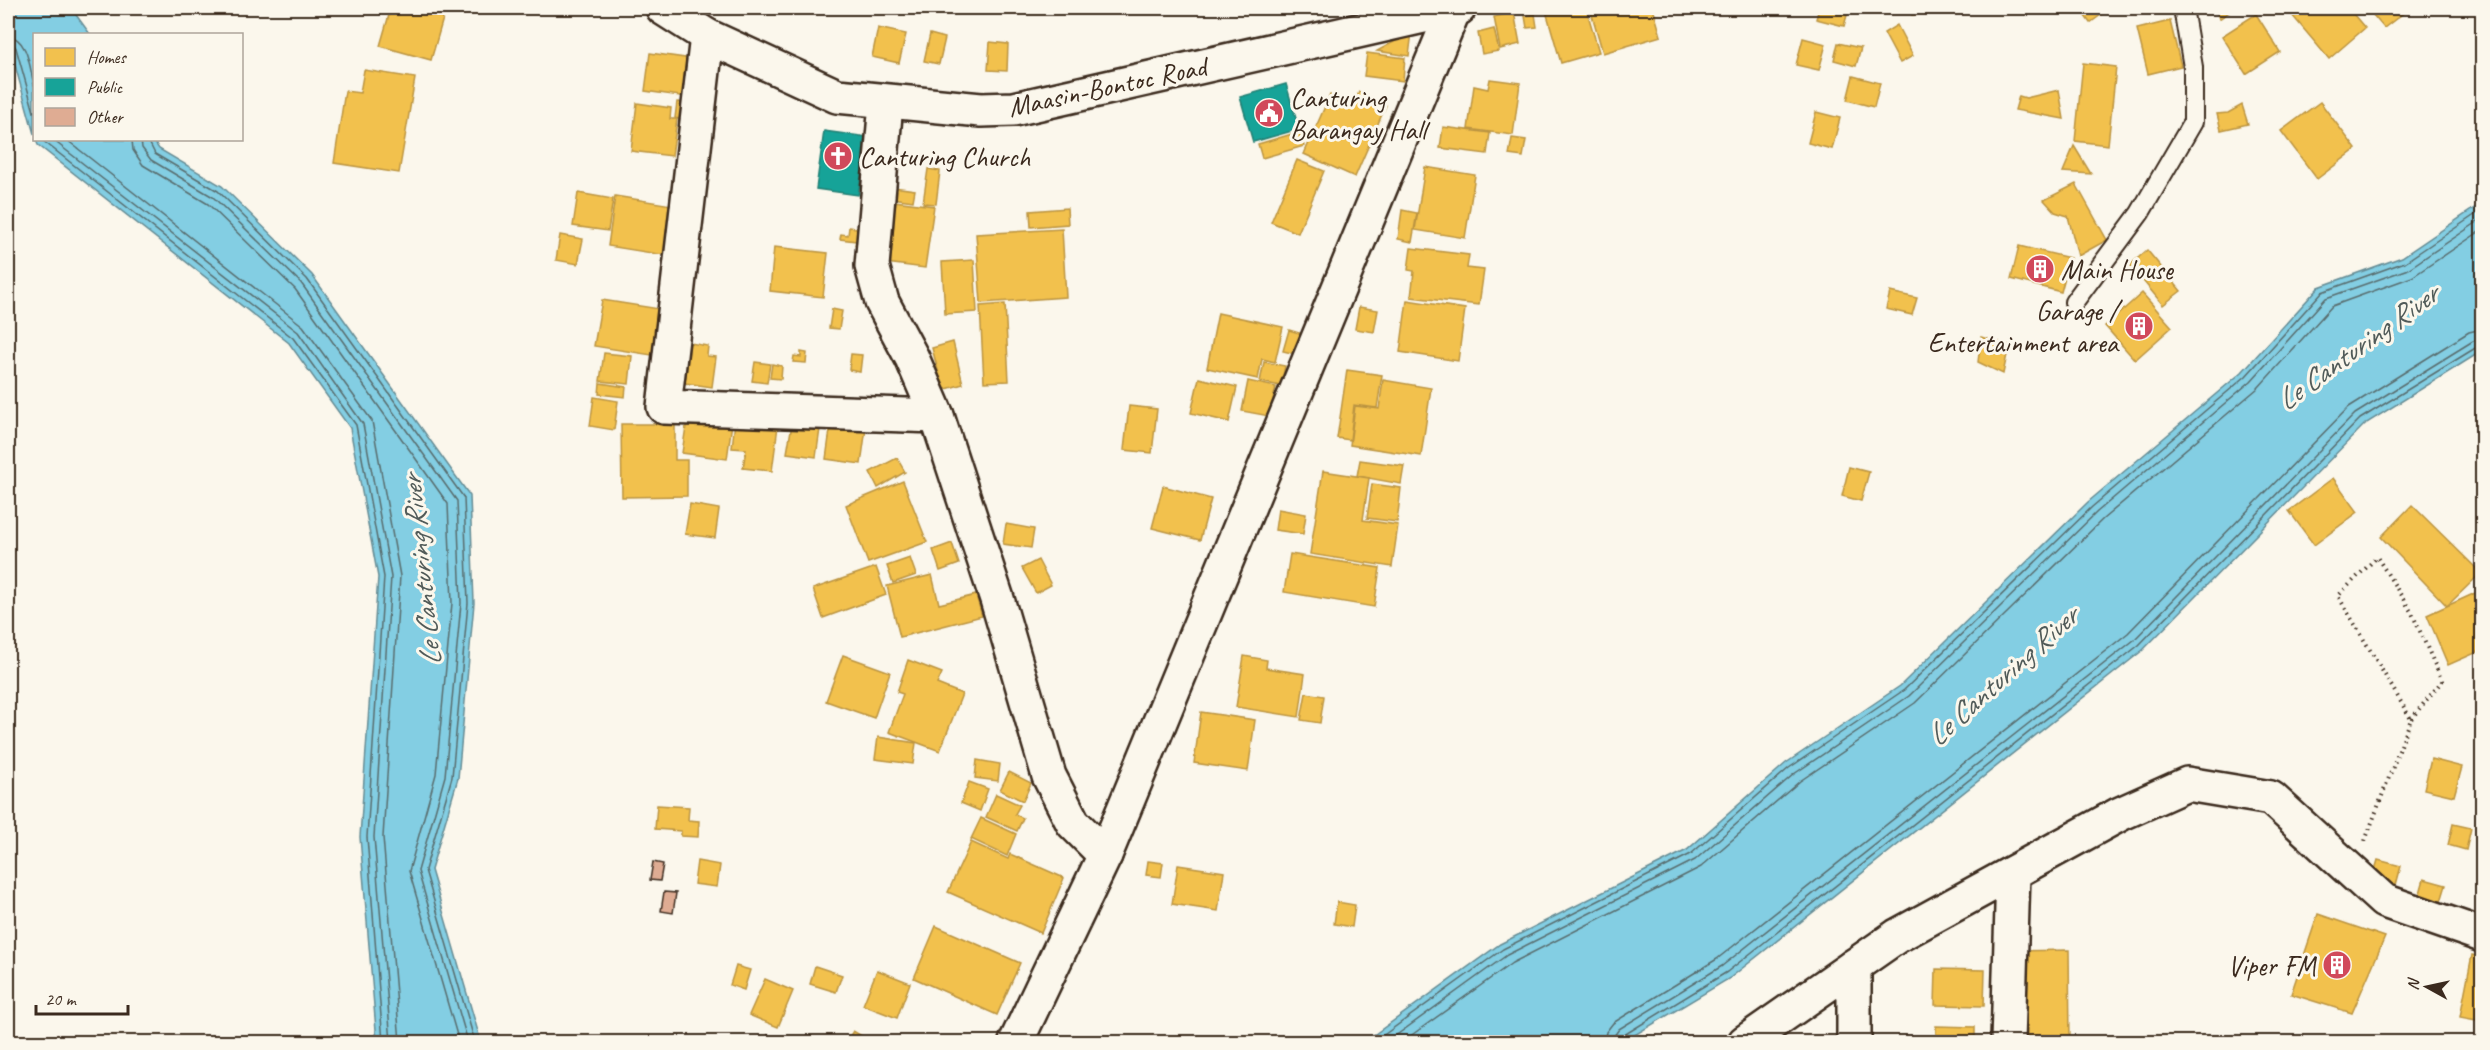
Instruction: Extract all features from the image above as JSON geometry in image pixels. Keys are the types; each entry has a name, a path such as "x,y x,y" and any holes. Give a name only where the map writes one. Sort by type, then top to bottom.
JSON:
{"street":[{"name":"Maasin-Bontoc Road","path":"663,8 707,36 837,96 886,103 981,110 1014,109 1456,8"},
{"path":"1016,1042 1105,855 1456,8"},
{"path":"707,36 664,407 937,416"},
{"path":"886,103 872,266 882,302 912,358 937,416 997,599 1049,776 1073,823 1105,855"},
{"path":"1745,1042 1897,936 2120,814 2187,784 2271,798 2384,901 2482,935"},
{"path":"2008,1042 2013,873"},
{"path":"1854,966 1854,1042"}],"lane":[{"path":"2074,302 2140,213 2193,122 2193,67 2183,8"}],"path":[{"path":"2353,872 2411,719 2442,681 2412,613 2377,557 2338,596 2411,719"}],"water":[{"path":"8,8 71,8 89,33 33,33 33,130 8,40"},
{"name":"Le Canturing River","path":"36,141 154,141 159,149 222,186 312,275 470,496 474,603 458,778 431,870 481,1042 377,1042 360,837 378,577 350,428 289,343 38,145"},
{"name":"Le Canturing River","path":"2482,203 2482,351 2365,424 2143,650 1730,978 1623,1042 1364,1042 1500,944 1687,850 1786,763 1900,686 2088,502 2242,372 2319,287 2402,257"}],"building: Homes":[{"path":"391,8 446,8 431,60 380,46"},
{"path":"1559,8 1586,8 1599,52 1561,63 1546,11"},
{"path":"1590,8 1653,8 1661,36 1603,53"},
{"path":"1819,8 1849,8 1844,26 1816,19"},
{"path":"1910,8 1950,8 1912,15"},
{"path":"2079,8 2108,8 2109,9 2090,23"},
{"path":"2216,8 2235,8 2219,19"},
{"path":"2286,8 2348,8 2365,28 2329,59"},
{"path":"2367,8 2410,8 2384,28"},
{"path":"1514,12 1520,44 1500,49 1494,17"},
{"path":"1535,14 1537,27 1527,28 1525,16"},
{"path":"2256,14 2280,52 2246,74 2222,36"},
{"path":"2170,21 2181,66 2148,74 2137,29"},
{"path":"1897,25 1913,56 1900,63 1884,33"},
{"path":"878,28 906,34 899,63 872,57"},
{"path":"1494,29 1499,51 1482,54 1478,33"},
{"path":"1412,32 1409,56 1377,51"},
{"path":"930,34 945,38 939,64 924,61"},
{"path":"1803,38 1826,44 1819,70 1796,65"},
{"path":"990,42 1008,44 1007,71 988,70"},
{"path":"1838,43 1861,48 1856,66 1834,60"},
{"path":"650,53 692,59 687,97 645,91"},
{"path":"1367,53 1405,58 1403,81 1364,76"},
{"path":"2083,63 2116,67 2108,145 2075,141"},
{"path":"364,70 415,78 399,173 334,163 345,91 360,93"},
{"path":"1853,76 1880,83 1874,107 1847,100"},
{"path":"1490,79 1520,83 1513,135 1468,129 1474,86 1488,89"},
{"path":"2059,90 2064,119 2015,110 2019,96 2026,98"},
{"path":"1359,92 1386,105 1355,177 1304,154 1330,95 1353,106"},
{"path":"677,102 688,103 686,121 675,118"},
{"path":"2320,102 2356,149 2317,179 2281,131"},
{"path":"637,103 671,108 670,119 677,119 672,156 631,151"},
{"path":"2242,105 2248,124 2221,130 2217,114 2228,113"},
{"path":"1816,112 1840,118 1832,149 1808,143"},
{"path":"1443,127 1490,133 1487,154 1440,148"},
{"path":"1299,132 1304,146 1262,158 1258,144"},
{"path":"1512,138 1526,140 1523,157 1509,155"},
{"path":"2074,146 2091,174 2063,172"},
{"path":"1297,160 1324,171 1298,233 1271,222"},
{"path":"1425,167 1475,175 1465,238 1415,230"},
{"path":"928,169 940,171 936,204 923,203"},
{"path":"2076,184 2107,240 2078,256 2068,216 2055,212 2044,200"},
{"path":"886,186 915,190 913,201 884,197"},
{"path":"578,193 613,199 608,231 573,226"},
{"path":"615,196 672,205 664,255 608,246"},
{"path":"886,200 934,206 925,268 878,262"},
{"path":"1067,208 1068,224 1031,227 1030,211"},
{"path":"1402,210 1417,213 1412,242 1398,239"},
{"path":"849,227 864,229 861,246 855,245 856,241 840,239 841,234 848,235"},
{"path":"1062,229 1066,297 981,303 976,234"},
{"path":"560,235 583,239 578,264 556,260"},
{"name":"Main House","path":"2019,246 2070,258 2061,292 2011,279"},
{"path":"774,247 828,253 823,297 770,291"},
{"path":"1411,248 1469,255 1467,268 1484,270 1479,305 1411,297 1414,271 1408,270"},
{"path":"2147,250 2181,291 2163,305 2130,265"},
{"path":"974,260 977,312 945,314 942,262"},
{"path":"1890,292 1917,298 1912,315 1886,309"},
{"name":"Garage / Entertainment area","path":"2142,293 2172,327 2135,360 2105,326"},
{"path":"602,300 666,310 658,356 594,346"},
{"path":"1407,300 1465,309 1458,361 1400,352"},
{"path":"1005,304 1009,381 984,382 980,306"},
{"path":"1359,307 1378,310 1374,332 1355,329"},
{"path":"832,309 842,311 839,329 829,328"},
{"path":"1218,313 1283,327 1275,362 1262,359 1258,379 1207,368"},
{"path":"1289,330 1306,335 1300,355 1283,351"},
{"path":"1981,337 2009,345 2003,374 1978,362"},
{"path":"953,342 963,384 943,390 932,348"},
{"path":"690,343 708,346 707,356 716,357 712,387 685,383"},
{"path":"801,352 807,353 806,363 793,362 794,356 801,357"},
{"path":"604,353 632,356 629,384 600,381"},
{"path":"851,354 862,355 860,372 849,370"},
{"path":"755,362 770,364 767,383 752,381"},
{"path":"1264,362 1285,366 1281,386 1260,382"},
{"path":"772,364 782,366 781,379 770,378"},
{"path":"1347,370 1382,375 1377,408 1354,405 1350,440 1337,438"},
{"path":"1199,378 1237,387 1229,422 1191,413"},
{"path":"1383,380 1431,388 1421,456 1350,445 1355,406 1379,409"},
{"path":"1248,381 1276,387 1269,416 1242,411"},
{"path":"600,383 626,387 625,397 599,394"},
{"path":"594,397 618,401 614,430 590,426"},
{"path":"1129,406 1157,409 1152,453 1124,450"},
{"path":"832,416 867,421 861,464 826,459"},
{"path":"793,418 821,422 816,457 787,453"},
{"path":"687,420 732,423 727,459 682,453"},
{"path":"735,421 778,426 772,471 743,468 746,449 732,448"},
{"path":"621,424 675,424 675,460 687,460 687,496 622,497"},
{"path":"897,458 905,472 878,488 870,472"},
{"path":"1360,460 1404,466 1401,484 1357,476"},
{"path":"1849,467 1869,472 1861,501 1842,496"},
{"path":"1323,471 1369,478 1363,520 1398,525 1392,567 1310,554"},
{"path":"2333,478 2358,512 2314,545 2289,511"},
{"path":"903,481 927,542 868,563 846,505"},
{"path":"1372,484 1401,488 1397,522 1367,518"},
{"path":"1163,486 1211,499 1200,540 1152,528"},
{"path":"690,504 719,509 715,538 685,534"},
{"path":"2412,505 2481,573 2447,606 2381,537"},
{"path":"1278,509 1306,514 1303,534 1275,530"},
{"path":"1006,524 1034,529 1031,548 1003,544"},
{"path":"952,543 959,564 940,571 933,550"},
{"path":"1290,554 1380,568 1374,607 1284,592"},
{"path":"910,558 916,575 893,583 887,566"},
{"path":"1038,560 1051,585 1036,593 1022,568"},
{"path":"876,567 886,595 823,618 813,589"},
{"path":"932,575 939,604 976,595 982,616 900,637 887,586"},
{"path":"2482,590 2482,650 2448,665 2427,615"},
{"path":"843,655 890,672 874,718 826,701"},
{"path":"1244,656 1267,660 1266,668 1305,674 1299,717 1236,707"},
{"path":"908,660 942,673 937,684 962,694 940,751 889,732 903,694 897,692"},
{"path":"1306,693 1324,696 1320,723 1301,720"},
{"path":"1201,712 1255,720 1248,771 1194,763"},
{"path":"878,737 916,743 913,764 875,759"},
{"path":"2431,759 2462,767 2454,796 2424,789"},
{"path":"977,760 1000,764 998,781 975,778"},
{"path":"1009,772 1031,783 1023,801 1000,790"},
{"path":"969,782 988,789 980,811 961,803"},
{"path":"996,794 1020,805 1015,814 1023,818 1017,831 986,817"},
{"path":"657,805 689,807 688,820 699,821 698,837 681,836 681,831 655,829"},
{"path":"981,818 1016,834 1007,856 971,839"},
{"path":"2453,824 2471,828 2466,850 2448,845"},
{"path":"971,842 1008,859 1010,854 1064,878 1041,933 948,892"},
{"path":"2378,860 2401,866 2396,885 2372,880"},
{"path":"697,861 720,865 717,887 694,884"},
{"path":"1148,861 1163,863 1161,877 1146,875"},
{"path":"1178,865 1224,872 1218,911 1172,904"},
{"path":"2424,879 2446,885 2438,911 2417,904"},
{"path":"1337,902 1355,905 1352,927 1334,924"},
{"name":"Viper FM","path":"2318,914 2385,937 2352,1013 2291,994"},
{"path":"936,926 1020,963 997,1015 914,978"},
{"path":"2069,950 2070,1042 2020,1042 2018,951"},
{"path":"2472,955 2482,957 2482,1021 2460,1017"},
{"path":"736,966 750,970 744,990 730,985"},
{"path":"815,966 842,975 836,992 810,984"},
{"path":"1936,969 1985,970 1984,1006 1935,1005"},
{"path":"877,970 910,983 897,1018 863,1005"},
{"path":"765,979 793,991 778,1027 749,1015"},
{"path":"1936,1026 1975,1027 1975,1042 1936,1042"},
{"path":"853,1031 870,1041 870,1042 846,1042"}],"building: Public":[{"name":"Canturing Barangay Hall","path":"1286,84 1299,129 1253,142 1240,97"},
{"name":"Canturing Church","path":"824,131 867,137 858,195 816,189"}],"building: Other":[{"path":"653,862 663,864 660,881 650,880"},
{"path":"664,892 676,893 673,913 661,911"},
{"path":"768,1035 798,1042 766,1042"}],"place":[{"name":"Canturing Barangay Hall","path":"1269,113"},
{"name":"Canturing Church","path":"838,156"},
{"name":"Main House","path":"2040,269"},
{"name":"Garage / Entertainment area","path":"2139,326"},
{"name":"Viper FM","path":"2337,965"}]}
